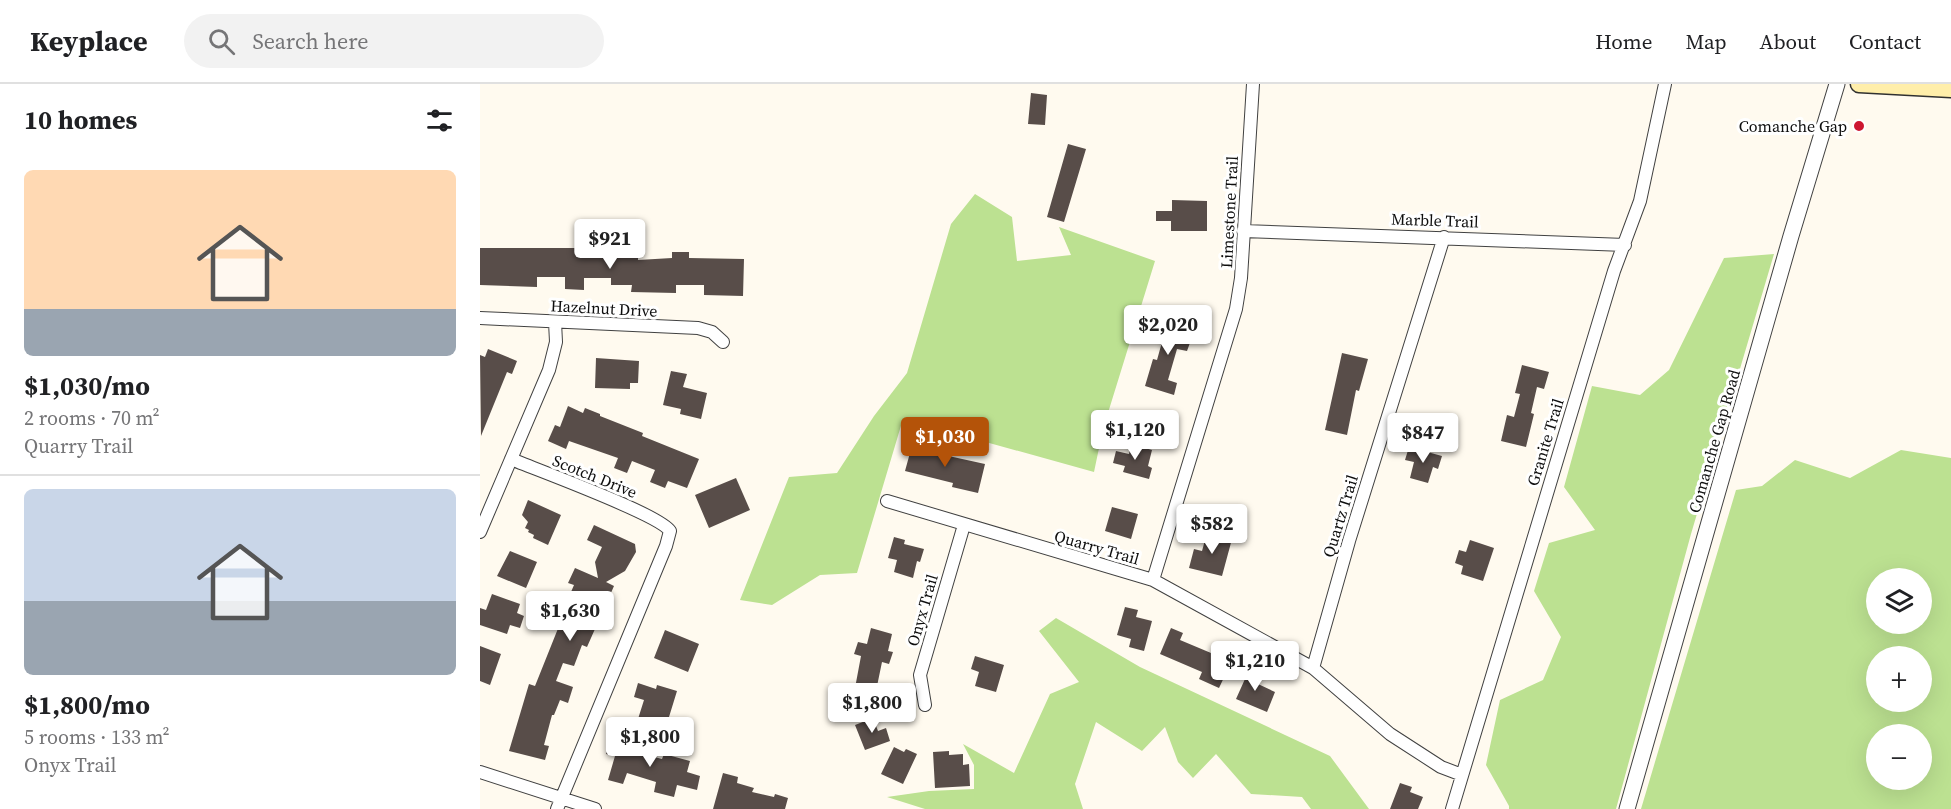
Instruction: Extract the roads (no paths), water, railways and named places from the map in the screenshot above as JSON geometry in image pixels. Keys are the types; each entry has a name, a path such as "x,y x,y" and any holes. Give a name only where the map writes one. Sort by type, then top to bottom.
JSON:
{"main road":[{"path":"1859,84 1951,89"}],"street":[{"name":"Limestone Trail","path":"1153,580 1236,309 1241,278 1253,84"},
{"name":"Granite Trail","path":"1452,809 1614,272 1640,201 1665,84"},
{"name":"Comanche Gap Road","path":"1627,809 1791,236 1837,84"},
{"name":"Marble Trail","path":"1243,231 1625,245"},
{"name":"Quartz Trail","path":"1312,668 1444,237"},
{"name":"Hazelnut Drive","path":"480,318 698,328 712,332 723,342"},
{"path":"480,532 549,370 556,342 555,322"},
{"name":"Scotch Drive","path":"511,459 642,513 666,526 670,531 559,804"},
{"name":"Quarry Trail","path":"887,501 1153,580 1312,668 1390,734 1442,766 1462,775"},
{"name":"Onyx Trail","path":"925,705 920,675 964,525"},
{"path":"480,772 559,804 595,809"}],"place":[{"name":"Comanche Gap","path":"1859,126"}]}
